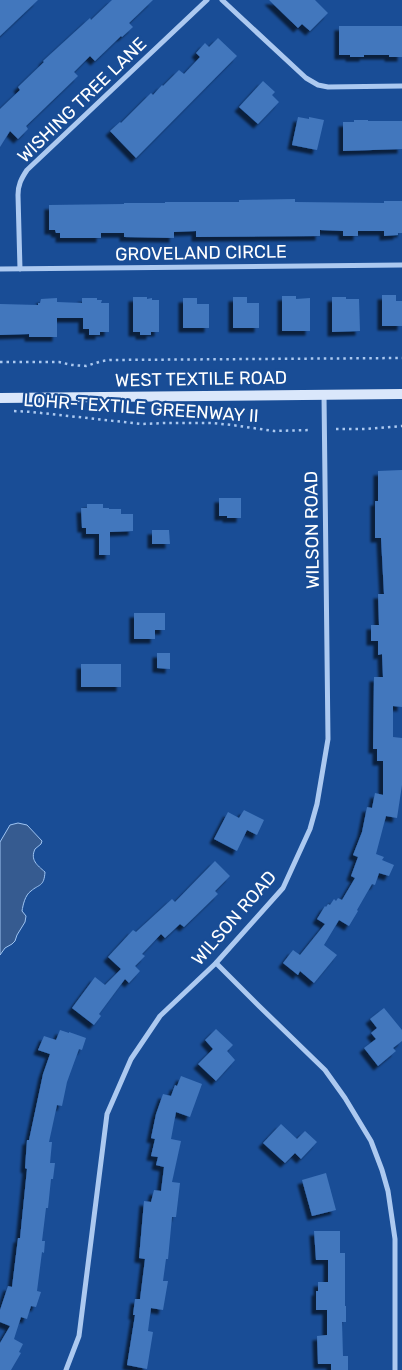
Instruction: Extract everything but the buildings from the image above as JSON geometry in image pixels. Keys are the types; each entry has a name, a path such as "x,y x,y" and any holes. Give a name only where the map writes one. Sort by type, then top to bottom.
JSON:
{"main road":[{"name":"WEST TEXTILE ROAD","path":"0,398 402,394"}],"street":[{"name":"WISHING TREE LANE","path":"20,268 18,195 20,179 27,170 207,0"},
{"path":"222,0 306,78 318,85 328,87 402,86"},
{"name":"GROVELAND CIRCLE","path":"0,269 402,265"},
{"name":"WILSON ROAD","path":"66,1370 79,1336 107,1114 131,1059 160,1016 216,963 282,888 310,829 317,804 328,739 324,394"},
{"path":"216,963 325,1070 345,1098 371,1141 388,1191 396,1239 395,1370"}],"path":[{"path":"0,362 60,362 86,366 102,361 120,360 402,358"},
{"name":"LOHR-TEXTILE GREENWAY II","path":"13,411 142,424 211,423 274,431 311,430"},
{"path":"336,429 402,426"}],"water":[{"path":"18,823 27,825 42,841 35,849 33,856 37,865 45,872 42,883 29,893 26,898 22,911 26,916 25,922 15,941 5,948 0,955 0,842 10,825"}]}
